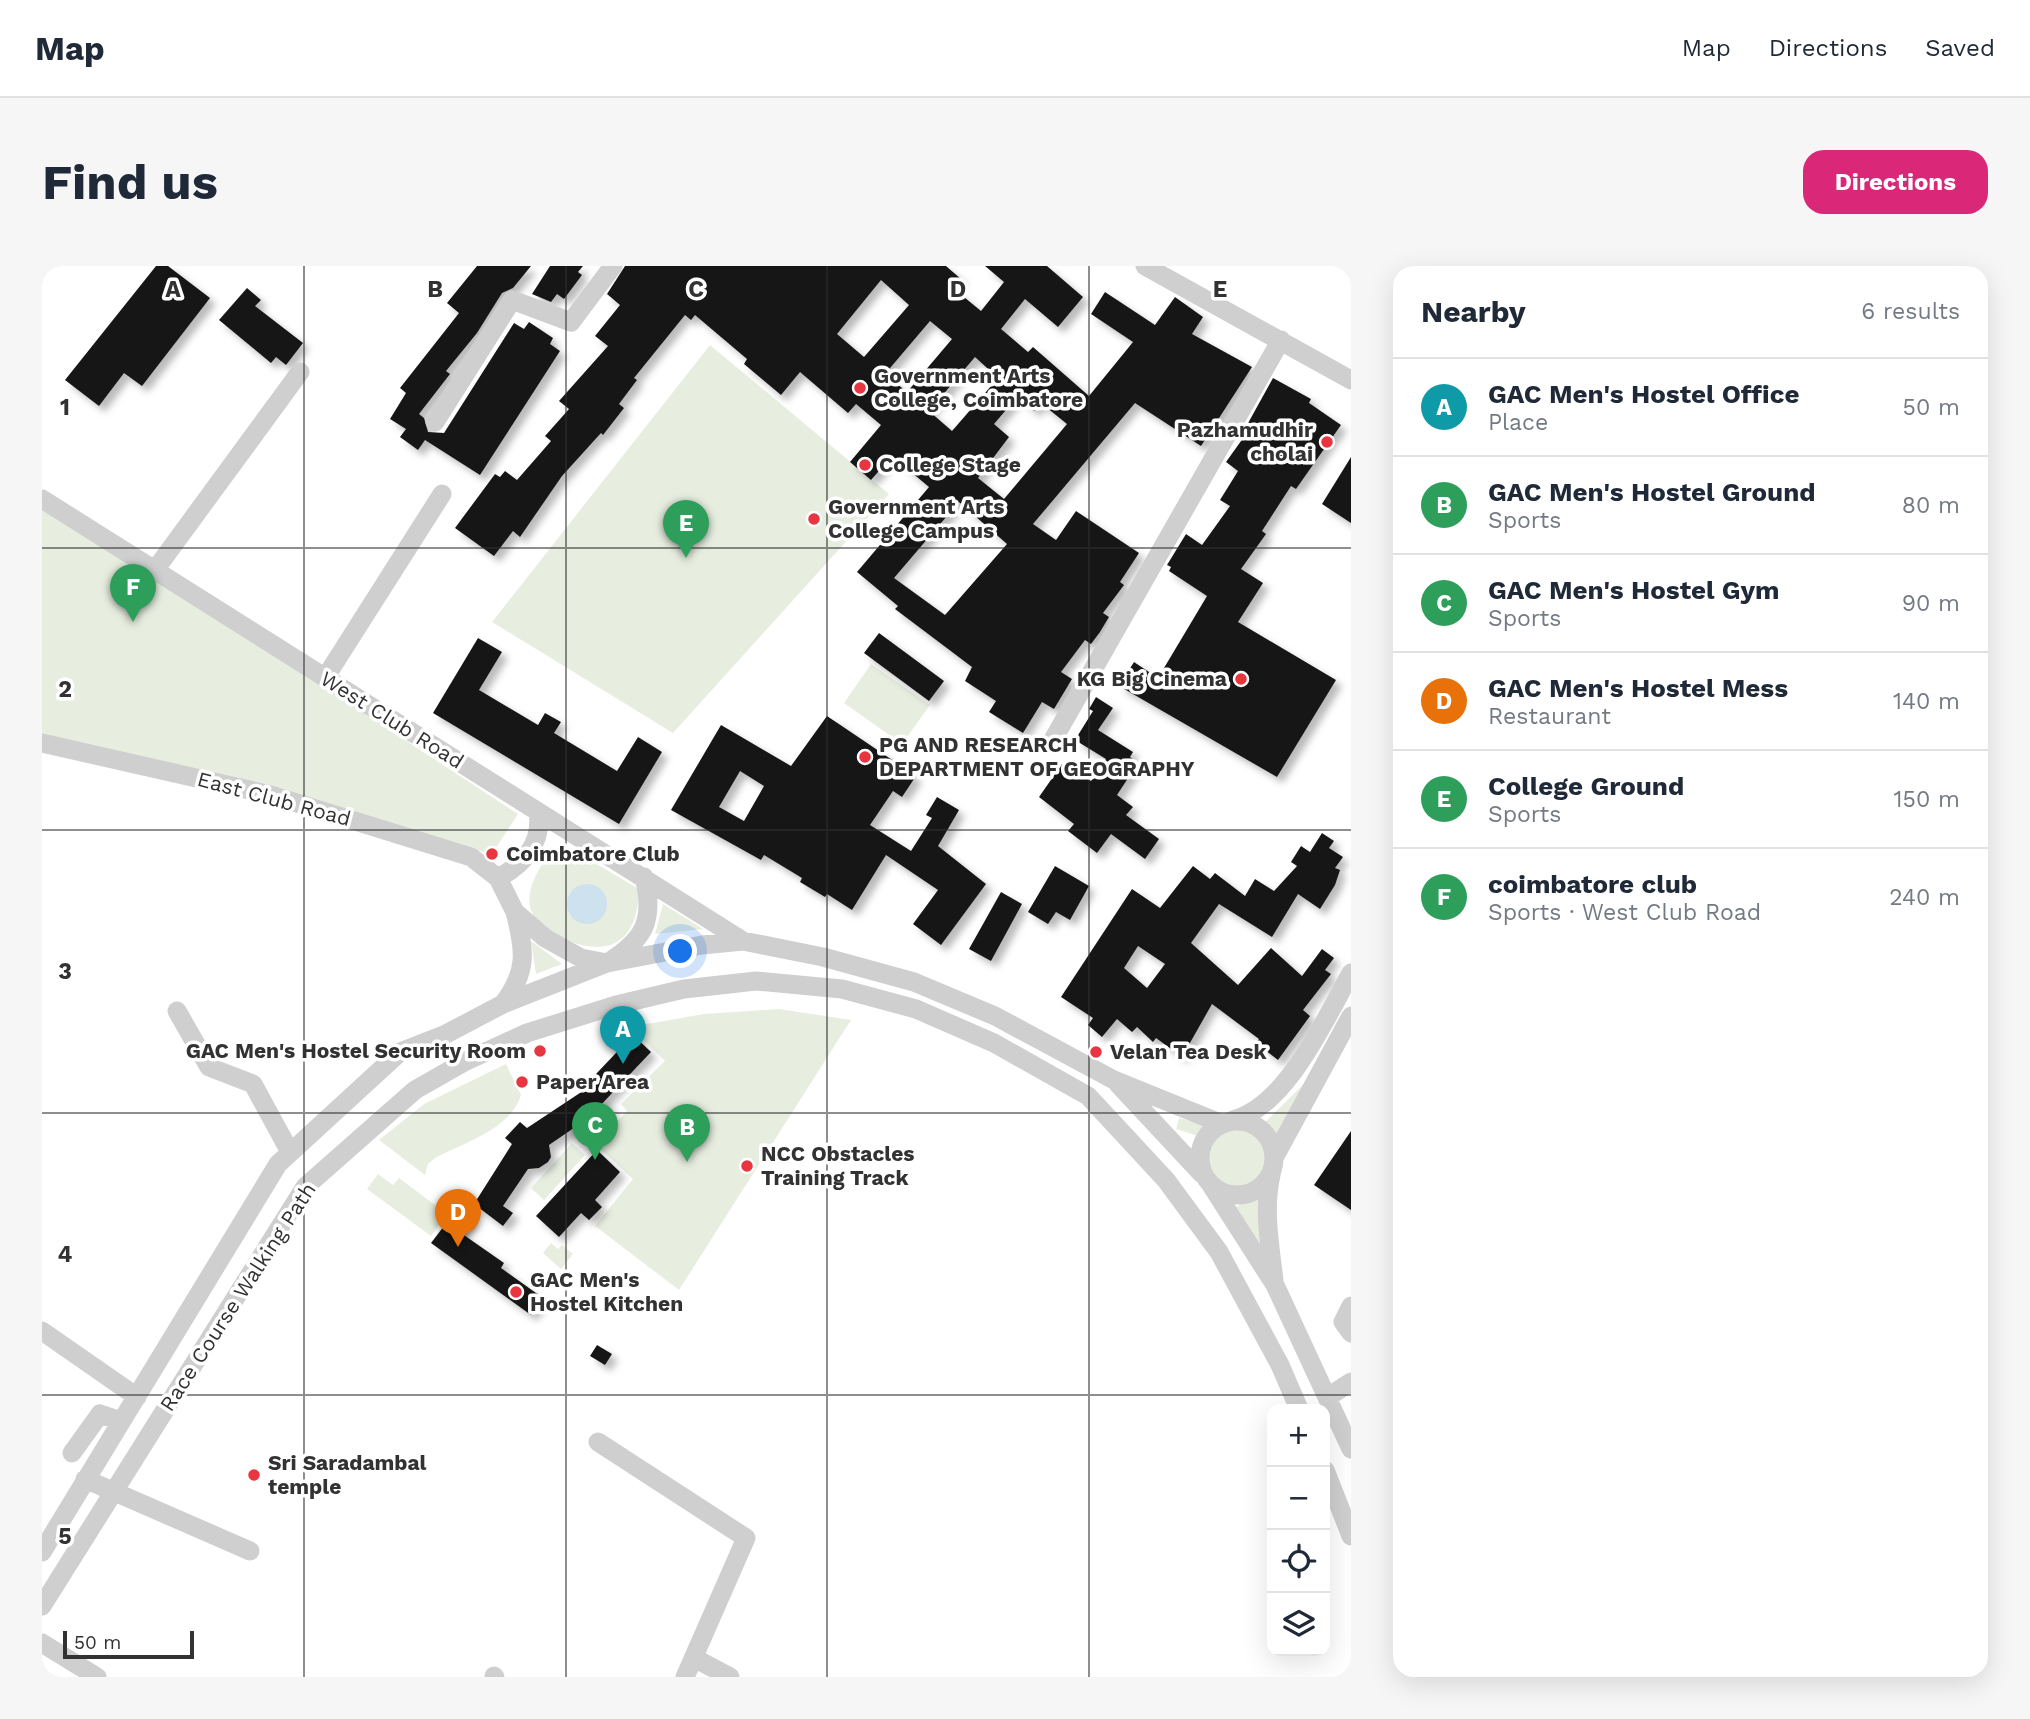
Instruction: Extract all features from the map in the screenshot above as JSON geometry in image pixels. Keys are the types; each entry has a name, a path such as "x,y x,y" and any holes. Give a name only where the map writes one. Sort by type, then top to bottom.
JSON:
{"street":[{"path":"435,422 512,300 571,322 613,266"},
{"path":"1145,266 1351,380"},
{"path":"1050,745 1280,340"},
{"path":"155,570 300,372"},
{"path":"325,678 442,494"},
{"name":"West Club Road","path":"42,499 743,941"},
{"name":"East Club Road","path":"42,743 271,795 471,857 498,878"},
{"path":"503,1004 522,974 522,940 515,912 498,878 521,863 531,851 540,824 538,813"},
{"path":"515,912 563,949 581,958 607,963 636,941 646,926 649,914 644,877"},
{"path":"42,1552 278,1164 400,1052 446,1034 503,1004 607,963 702,945 743,941 822,957 914,982 995,1016 1115,1080 1226,1122 1251,1123 1268,1137 1273,1164 1268,1199 1275,1285"},
{"path":"1351,973 1308,1046 1274,1095 1247,1117 1226,1122 1204,1139 1200,1150 1207,1180 1275,1285 1351,1449"},
{"name":"Race Course Walking Path","path":"42,1606 305,1187 415,1090 466,1061 540,1029 616,1005 684,989 756,981 842,989 916,1009 994,1043 1088,1096 1166,1180 1219,1252 1280,1365 1297,1404"},
{"path":"177,1011 209,1067 253,1084 290,1152"},
{"path":"1115,1080 1219,1192 1240,1196 1260,1187 1351,1016"},
{"path":"1351,1306 1343,1322 1351,1333"},
{"path":"42,1331 137,1397"},
{"path":"1328,1397 1351,1382"},
{"path":"72,1453 100,1414 121,1422"},
{"path":"598,1442 746,1538 685,1677"},
{"path":"85,1479 250,1551"},
{"path":"1330,1483 1351,1536"},
{"path":"42,1643 97,1677"},
{"path":"694,1658 730,1677"}],"shaded area":[{"path":"710,345 889,494 673,733 492,622"},
{"name":"Coimbatore Club","path":"42,502 518,814 492,854 42,741"},
{"path":"871,664 930,705 902,744 844,703"},
{"path":"556,848 576,852 639,889 633,922 627,933 618,941 607,946 594,947 579,944 553,933 536,919 529,902 532,885 545,860"},
{"path":"663,904 703,929 655,934"},
{"path":"531,941 562,964 536,974"},
{"path":"779,1009 851,1020 679,1290 595,1226 633,1179 595,1144 627,1111 621,1104 665,1061 630,1027 704,1014"},
{"path":"506,1064 521,1095 516,1107 485,1134 435,1158 428,1164 425,1175 379,1140 424,1104"},
{"path":"1309,1079 1278,1136 1264,1123"},
{"path":"1179,1118 1205,1125 1201,1137 1176,1129"},
{"path":"1231,1127 1243,1127 1259,1136 1266,1146 1266,1170 1259,1180 1243,1189 1231,1189 1220,1184 1211,1175 1206,1164 1206,1152 1211,1141 1220,1132"},
{"path":"572,1143 585,1155 544,1200 531,1188"},
{"path":"378,1174 393,1185 399,1178 447,1214 431,1236 367,1189"},
{"path":"1260,1199 1269,1266 1236,1207 1248,1200"},
{"path":"551,1243 558,1249 562,1245 573,1254 561,1269 543,1253"}],"water":[{"path":"587,884 601,890 607,904 601,918 587,924 573,918 567,904 573,890"}],"building":[{"path":"156,266 168,266 210,298 142,386 124,373 99,406 65,380"},
{"path":"477,266 531,266 513,288 502,293 477,333 446,371 450,374 419,414 424,418 428,432 444,433 514,323 524,329 529,322 553,338 550,344 560,351 480,475 425,440 418,450 400,437 406,429 390,419 406,393 400,388 459,313 447,303"},
{"path":"550,266 583,266 578,272 582,275 564,299 557,294 551,302 532,294"},
{"path":"625,266 946,266 961,279 953,288 981,311 1004,282 985,266 1047,266 1083,297 1058,327 1025,299 1001,329 1028,352 1033,347 1089,396 1133,342 1091,314 1105,292 1155,325 1175,297 1203,317 1192,334 1252,367 1201,446 1135,403 1033,524 1056,540 1076,511 1139,553 1120,582 1124,585 1103,613 1109,617 1100,632 1091,644 1085,640 1061,672 1072,679 1054,709 1042,702 1023,733 989,712 996,701 965,681 972,667 895,609 898,606 857,572 929,487 892,456 871,480 850,462 881,425 856,404 848,413 800,372 781,395 744,364 747,359 695,315 691,320 685,315 634,378 637,380 619,404 624,408 603,435 601,433 562,476 520,537 513,531 494,556 455,528 495,474 500,477 505,471 517,480 551,441 545,436 569,409 559,401 608,346 595,336 620,305 607,294","holes":["881,280 909,305 864,357 837,334","930,321 952,339 907,392 885,374","975,357 998,378 952,431 929,411","1018,396 1034,411 1041,403 1067,424 1004,499 978,478 1009,437 994,424","959,502 1007,544 945,615 894,578"]},
{"path":"247,288 261,300 255,306 303,343 286,365 276,357 271,363 219,320"},
{"path":"1273,378 1311,399 1309,403 1341,425 1296,489 1291,486 1262,531 1266,534 1241,569 1263,583 1238,622 1336,680 1277,777 1119,686 1134,662 1158,678 1207,596 1169,571 1171,567 1167,565 1186,534 1202,545 1230,506 1220,500 1238,471 1226,462 1251,427 1247,425"},
{"path":"1351,457 1351,523 1322,504"},
{"path":"879,633 944,681 929,701 864,653"},
{"path":"478,638 502,652 479,690 538,725 545,713 561,722 554,733 617,771 638,737 662,752 619,824 433,713"},
{"path":"1096,697 1113,708 1098,730 1133,752 1130,757 1138,763 1117,795 1133,807 1126,815 1159,839 1145,859 1111,834 1097,853 1068,831 1074,824 1039,797 1062,764 1091,781 1106,759 1075,740 1093,711 1089,709"},
{"path":"827,716 916,776 902,797 893,791 870,825 911,851 932,818 926,815 937,797 959,810 938,846 986,884 941,945 913,924 938,890 886,855 852,910 827,894 825,897 800,882 802,878 764,855 761,860 671,810 721,725 791,766","holes":["740,771 764,786 744,821 719,807"]},
{"path":"1322,833 1334,841 1329,848 1343,857 1335,868 1340,870 1335,885 1320,909 1298,894 1272,937 1219,904 1191,943 1238,985 1271,948 1302,976 1322,949 1334,958 1325,970 1331,974 1303,1010 1310,1016 1278,1060 1256,1043 1259,1039 1212,1004 1182,1057 1156,1038 1153,1042 1137,1027 1132,1032 1117,1019 1102,1037 1088,1025 1093,1018 1061,997 1132,889 1160,908 1193,866 1210,879 1215,873 1245,896 1255,879 1274,891 1297,866 1291,862 1301,846 1310,852","holes":["1138,946 1165,964 1147,988 1124,968"]},
{"path":"1055,866 1089,886 1070,920 1056,912 1048,924 1028,912"},
{"path":"1001,892 1022,904 991,961 969,949"},
{"path":"633,1035 651,1052 598,1108 605,1116 591,1129 584,1121 549,1145 551,1157 548,1162 539,1168 528,1169 503,1206 513,1213 503,1226 474,1204 512,1144 505,1138 520,1122 527,1128 601,1079 596,1074"},
{"path":"1351,1131 1351,1210 1314,1185"},
{"path":"597,1150 620,1172 595,1200 602,1207 589,1220 581,1213 559,1237 536,1216"},
{"path":"457,1209 471,1219 461,1233 504,1263 501,1268 543,1298 531,1315 431,1243"},
{"path":"597,1345 612,1354 605,1365 590,1356"}],"place":[{"name":"Government Arts College, Coimbatore","path":"860,388"},
{"name":"Pazhamudhir cholai","path":"1327,442"},
{"name":"College Stage","path":"865,465"},
{"name":"Government Arts College Campus","path":"814,519"},
{"name":"College Ground","path":"686,558"},
{"name":"coimbatore club","path":"133,622"},
{"name":"KG Big Cinema","path":"1241,679"},
{"name":"PG AND RESEARCH DEPARTMENT OF GEOGRAPHY","path":"865,757"},
{"name":"Coimbatore Club","path":"492,854"},
{"name":"GAC Men's Hostel Security Room","path":"540,1051"},
{"name":"Velan Tea Desk","path":"1096,1052"},
{"name":"GAC Men's Hostel Office","path":"623,1064"},
{"name":"Paper Area","path":"522,1082"},
{"name":"GAC Men's Hostel Gym","path":"595,1160"},
{"name":"GAC Men's Hostel Ground","path":"687,1162"},
{"name":"NCC Obstacles Training Track","path":"747,1166"},
{"name":"GAC Men's Hostel Mess","path":"458,1247"},
{"name":"GAC Men's Hostel Kitchen","path":"516,1292"},
{"name":"Sri Saradambal temple","path":"254,1475"}]}
